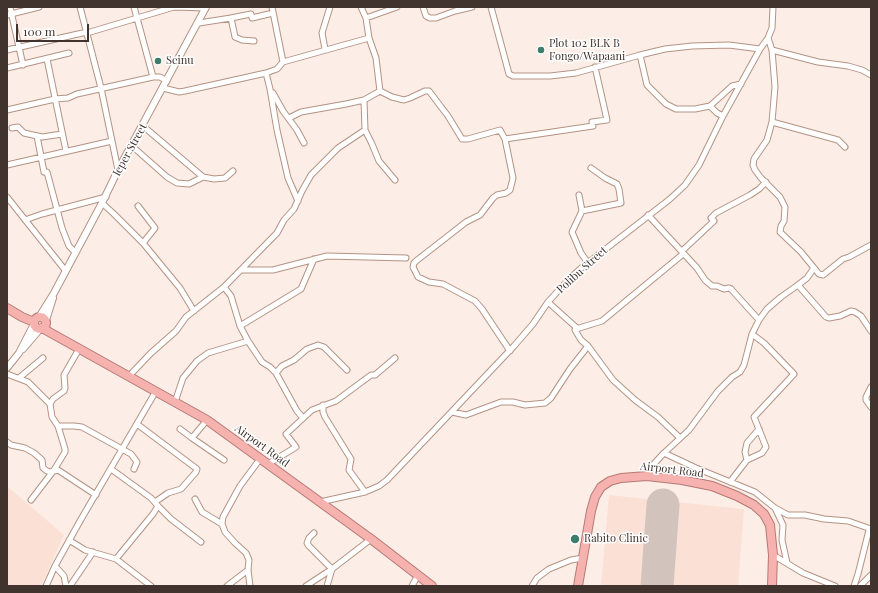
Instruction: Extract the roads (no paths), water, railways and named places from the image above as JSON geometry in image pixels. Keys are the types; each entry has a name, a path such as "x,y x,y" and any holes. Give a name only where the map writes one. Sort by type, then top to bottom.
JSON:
{"highway":[{"name":"Airport Road","path":"7,308 15,313 40,323 67,343 207,420 371,539 432,586"},
{"name":"Airport Road","path":"578,586 591,511 595,497 601,487 610,481 621,478 647,476 682,480 712,486 754,505 764,514 770,524 773,555 772,586"}],"street":[{"path":"10,7 9,14 23,65"},
{"path":"9,14 39,7"},
{"path":"80,7 101,88 118,170"},
{"path":"134,7 153,77"},
{"path":"7,50 87,32 137,19 174,7 206,8"},
{"path":"272,7 283,62"},
{"path":"325,49 322,33 330,7"},
{"path":"361,7 366,18 369,38 376,58 380,91"},
{"path":"366,18 397,7"},
{"path":"423,7 426,16 430,18 436,18 472,7"},
{"path":"491,7 509,74 513,76 564,75 665,49 692,46 729,45 760,49"},
{"name":"Polibu Street","path":"320,502 365,492 379,486 392,475 510,351 533,324 548,302 570,278 670,199 692,176 723,116 760,49 768,38 772,28 773,7"},
{"name":"Ieper Street","path":"7,368 40,323 65,270 106,197 118,170 164,88 206,8"},
{"path":"199,23 251,14 252,18 273,13"},
{"path":"231,18 235,37 242,40 254,41"},
{"path":"164,88 185,92 266,73 277,69 283,62 325,49 369,38"},
{"path":"768,38 772,50 775,87 772,122 767,140 754,159 753,165 755,170 780,197 785,207 784,221 780,232 801,252 819,274 823,275 843,259 871,245"},
{"path":"772,50 818,62 848,66 862,70 871,75"},
{"path":"7,68 69,53"},
{"path":"640,55 647,85 666,104 676,109 695,109 710,106 732,86 741,84"},
{"path":"47,59 66,151"},
{"path":"505,139 593,126 592,122 607,120 595,67"},
{"path":"266,73 288,178 298,202"},
{"path":"7,110 55,99 68,98 77,94 101,88 153,77 160,77 167,81"},
{"path":"270,89 304,144"},
{"path":"380,91 392,97 404,100 427,90 448,116 462,139 468,139 500,130 505,139 513,178 510,190 493,198 480,215 466,222 416,261 413,267 418,277 428,282 443,284 475,301 510,351"},
{"path":"289,118 301,112 364,100 380,91"},
{"path":"364,100 365,130 379,161 395,180"},
{"path":"710,106 716,113 723,116"},
{"path":"772,122 838,140 845,147"},
{"path":"143,126 203,177 214,179 225,178 233,171"},
{"path":"12,128 18,127 24,133 42,137 62,134"},
{"path":"129,376 151,353 176,331 186,317 224,288 242,270 277,233 284,220 294,209 311,175 338,148 365,130"},
{"path":"37,136 44,172 47,172 67,242 76,252"},
{"path":"7,165 112,141"},
{"path":"132,146 167,177 177,183 189,184 203,177"},
{"path":"582,211 621,203 617,184 591,168"},
{"path":"575,330 602,321 682,252 714,221 710,218 716,213 750,195 766,182"},
{"path":"579,195 582,211 572,232 581,253 588,263"},
{"path":"7,197 65,270"},
{"path":"25,220 106,197"},
{"path":"102,204 143,243 180,288 194,311"},
{"path":"138,206 155,228 143,243"},
{"path":"648,216 697,268 705,280 712,286 731,289 759,320"},
{"path":"242,270 273,270 327,256 406,258"},
{"path":"240,326 301,289 314,259"},
{"path":"647,476 651,467 689,430 718,391 732,377 740,372 744,365 752,334 759,320 772,305 807,278 814,268"},
{"path":"798,286 826,317 835,317 851,311 855,312 861,316 871,330"},
{"path":"224,288 231,296 240,326 248,341 262,362 276,373 297,411 303,418"},
{"path":"548,302 578,329 575,330 581,340 588,346 613,380 635,400 658,417 680,438"},
{"path":"730,482 747,460 762,453 766,447 754,417 794,374 764,343 752,334"},
{"path":"175,402 183,378 197,361 208,353 248,341"},
{"path":"276,373 282,366 294,360 307,349 318,345 324,347 347,370"},
{"path":"452,412 466,415 501,402 513,402 525,405 545,403 551,398 570,369 588,346"},
{"path":"50,404 53,399 64,392 64,375 79,349"},
{"path":"19,378 43,358"},
{"path":"268,464 296,447 286,434 312,410 336,401 371,374 375,375 395,358"},
{"path":"7,374 28,382 50,404 52,417 58,426 65,449 65,452 54,470 31,500"},
{"path":"871,387 866,400 871,407"},
{"path":"46,586 69,540 156,391"},
{"path":"323,405 325,417 342,447 351,459 350,470 365,492"},
{"path":"192,438 207,420"},
{"path":"116,559 153,514 157,504 168,493 181,489 197,469 137,424"},
{"path":"58,426 74,426 82,428 131,454 135,458 136,462 134,469"},
{"path":"180,429 224,460"},
{"path":"747,460 745,452 747,443 759,429"},
{"path":"7,442 11,445 25,448 41,458 43,468 47,471 50,472 58,470 96,495"},
{"path":"7,449 18,447"},
{"path":"664,453 755,492 775,508 788,515 805,515 824,519 848,521 870,530 854,586"},
{"path":"250,586 248,570 249,560 246,553 225,532 222,524 222,518 240,486 260,459"},
{"path":"111,469 157,504 171,520 201,542"},
{"path":"195,499 202,512 222,524"},
{"path":"775,508 783,526 782,540 787,563"},
{"path":"314,533 309,538 307,543 308,546 332,569"},
{"path":"306,586 332,569 371,539"},
{"path":"69,540 85,550 116,559 151,586"},
{"path":"70,586 93,552"},
{"path":"773,555 803,573 835,586"},
{"path":"532,586 537,578 549,569 571,560 583,558"},
{"path":"55,566 64,576 66,586"},
{"path":"327,586 332,569"},
{"path":"227,586 248,570"},
{"path":"412,586 418,575"},
{"path":"860,586 871,575"}],"place":[{"name":"Plot 102 BLK B Fongo/Wapaani","path":"541,50"},
{"name":"Seinu","path":"158,61"},
{"name":"Rabito Clinic","path":"575,539"}]}
